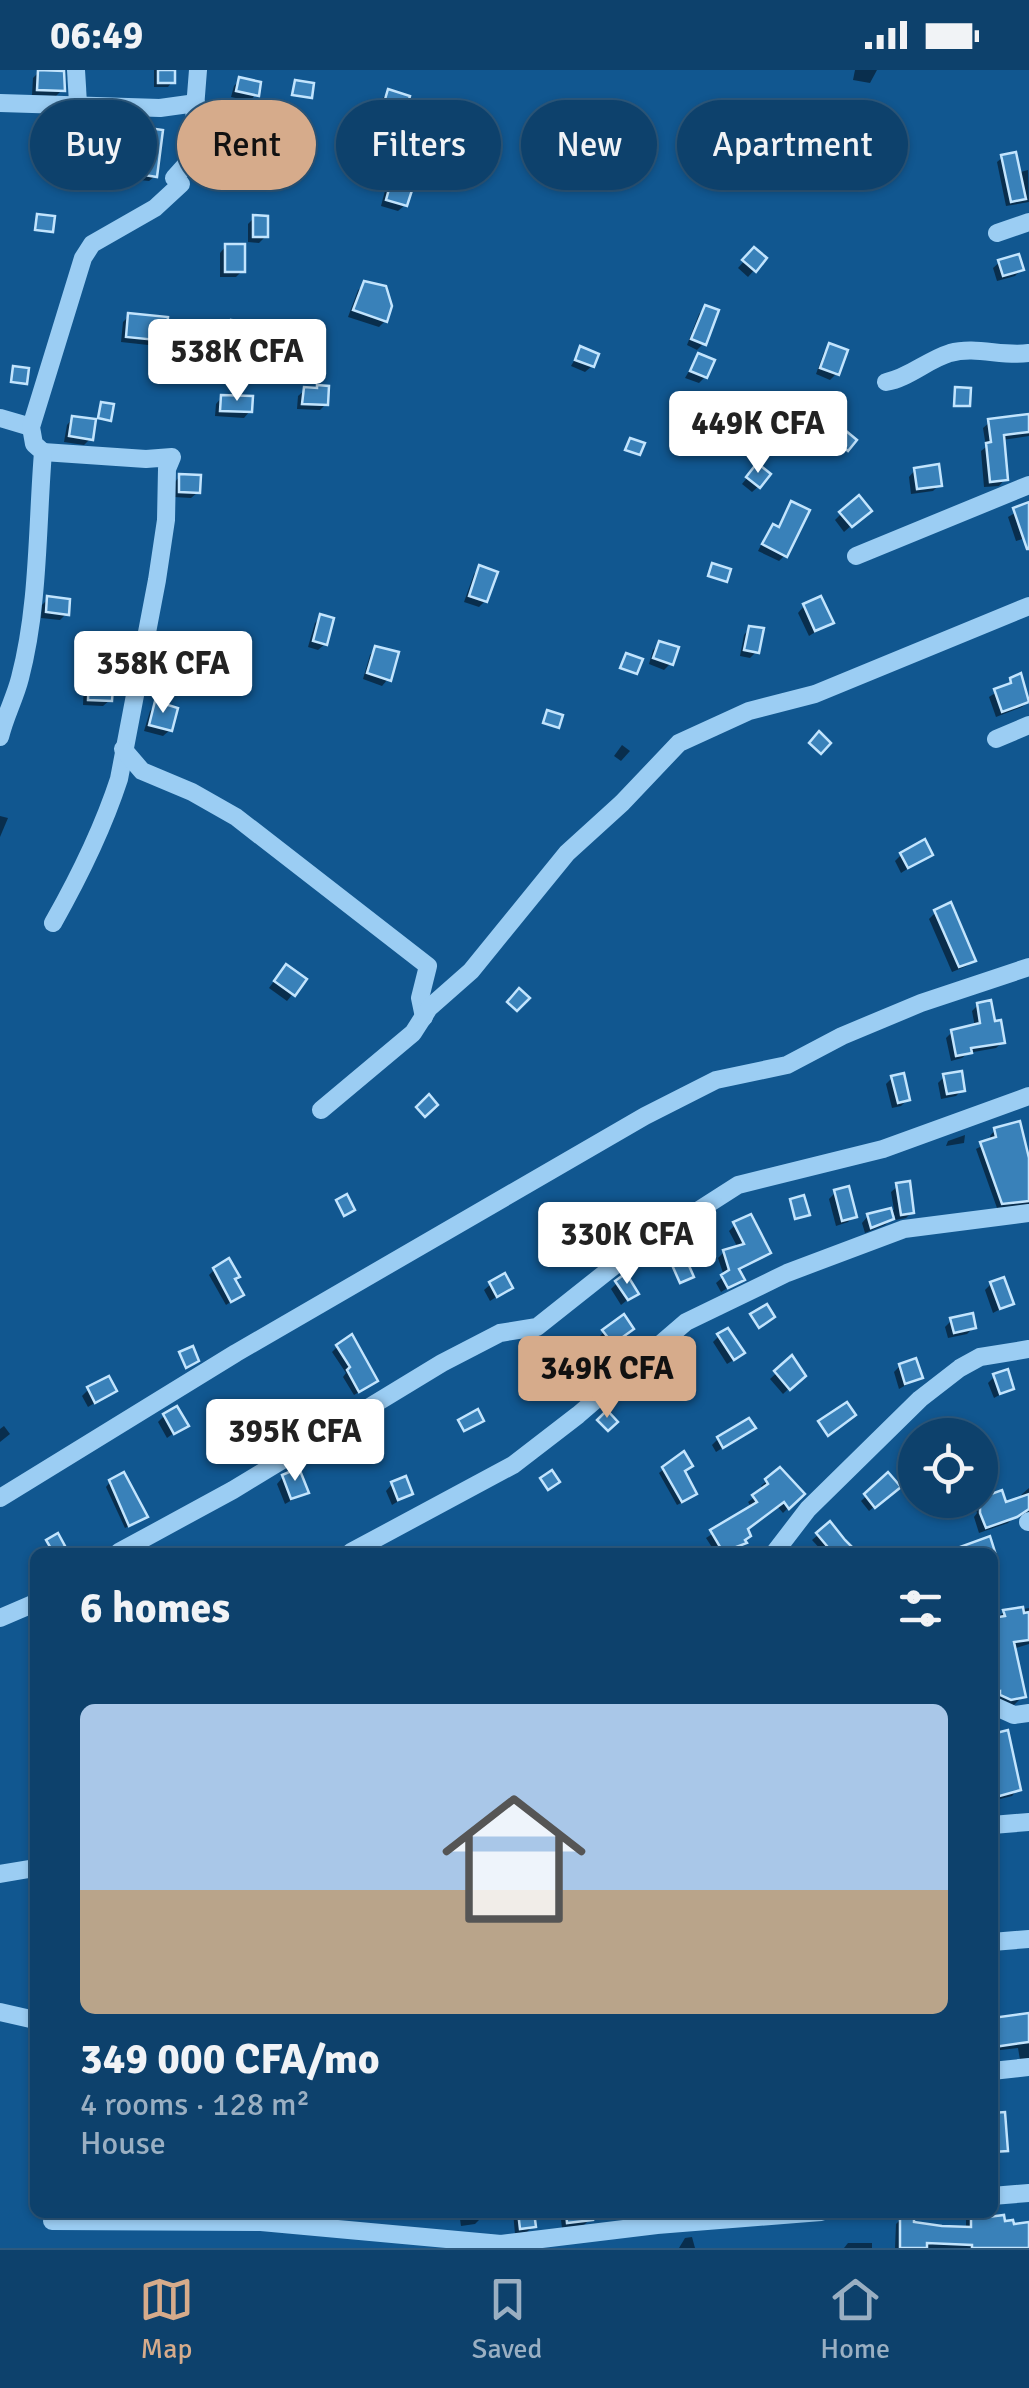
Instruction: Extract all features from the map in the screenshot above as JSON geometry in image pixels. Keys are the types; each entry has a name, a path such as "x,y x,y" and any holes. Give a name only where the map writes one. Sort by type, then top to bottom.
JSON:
{"street":[{"path":"76,70 78,100"},
{"path":"196,100 198,70"},
{"path":"0,103 30,103"},
{"path":"53,922 109,809 119,779 166,520 167,469 172,457 146,459 43,452 34,444 31,427 84,258 92,244 155,208 177,188"},
{"path":"997,233 1029,222"},
{"path":"886,382 900,380 920,365 955,352 1029,352"},
{"path":"0,418 31,427"},
{"path":"0,737 20,679 31,610 43,452"},
{"path":"856,556 1029,485"},
{"path":"321,1110 413,1032 424,1016 471,971 566,853 622,803 679,743 749,712 816,694 1029,606"},
{"path":"996,738 1029,725"},
{"path":"123,749 142,771 192,792 236,818 428,966 420,998 424,1016"},
{"path":"0,1498 236,1353 645,1116 716,1080 787,1065 842,1036 921,1003 1029,967"},
{"path":"126,1548 233,1490 442,1364 500,1333 537,1327 624,1258 738,1185 883,1149 1029,1096"},
{"path":"357,1548 512,1465 578,1415 686,1322 787,1273 904,1229 1029,1213"},
{"path":"779,1548 808,1509 853,1468 880,1434 920,1399 980,1357 1029,1349"},
{"path":"0,1618 30,1605"},
{"path":"998,1708 1014,1715 1029,1713"},
{"path":"998,1825 1029,1822"},
{"path":"0,1874 30,1869"},
{"path":"998,1942 1029,1939"},
{"path":"0,2012 30,2019"},
{"path":"998,2070 1029,2067"},
{"path":"998,2196 1029,2193"},
{"path":"52,2222 261,2222 501,2244 745,2218"}],"building":[{"path":"38,70 64,71 65,91 37,90"},
{"path":"158,70 175,70 175,83 158,83"},
{"path":"239,77 261,82 259,96 236,91"},
{"path":"295,80 314,83 312,98 292,95"},
{"path":"388,89 410,96 409,100 385,100"},
{"path":"157,129 163,130 157,177"},
{"path":"1016,152 1026,199 1011,202 1001,155"},
{"path":"389,190 412,190 407,206 386,200"},
{"path":"37,214 55,216 53,232 35,230"},
{"path":"253,215 268,216 268,237 253,237"},
{"path":"225,244 245,244 245,272 225,272"},
{"path":"754,247 767,258 756,272 742,260"},
{"path":"1019,254 1024,270 1003,276 998,260"},
{"path":"364,281 386,286 392,306 387,322 353,310"},
{"path":"705,305 719,310 706,345 691,339"},
{"path":"128,313 168,317 166,341 126,337"},
{"path":"231,320 247,322 244,345 227,342"},
{"path":"829,343 848,350 839,375 820,368"},
{"path":"580,346 599,354 594,367 575,360"},
{"path":"698,353 715,360 707,378 690,371"},
{"path":"13,366 29,368 27,384 11,382"},
{"path":"329,386 328,405 302,404 304,387"},
{"path":"955,387 971,388 970,406 954,406"},
{"path":"221,395 253,396 252,412 220,411"},
{"path":"101,402 114,404 111,421 98,418"},
{"path":"1029,414 1029,432 1004,435 1008,480 990,482 988,419"},
{"path":"72,416 96,419 93,440 69,436"},
{"path":"840,426 857,440 848,451 831,438"},
{"path":"630,438 645,443 640,455 625,450"},
{"path":"757,463 771,474 760,488 746,477"},
{"path":"939,464 942,486 917,489 914,468"},
{"path":"179,474 201,475 200,493 179,492"},
{"path":"859,495 872,511 852,527 839,512"},
{"path":"791,501 810,510 787,557 762,544 773,524 779,527"},
{"path":"1029,502 1029,549 1027,549 1013,508"},
{"path":"712,563 731,569 727,582 708,576"},
{"path":"479,565 498,572 487,602 469,596"},
{"path":"47,596 70,599 69,615 46,612"},
{"path":"821,596 834,623 815,631 803,604"},
{"path":"320,614 334,618 327,645 313,641"},
{"path":"749,626 764,628 759,653 744,650"},
{"path":"159,637 168,637 166,659 155,658"},
{"path":"659,641 679,647 673,665 653,658"},
{"path":"375,646 399,652 391,681 367,673"},
{"path":"626,653 643,659 637,674 620,668"},
{"path":"89,672 114,673 112,701 88,700"},
{"path":"1021,673 1029,702 1002,712 994,689 1011,683 1010,678"},
{"path":"155,701 178,708 172,731 149,725"},
{"path":"547,710 563,715 559,728 543,723"},
{"path":"819,731 831,743 821,754 809,743"},
{"path":"925,839 933,855 908,868 900,853"},
{"path":"951,902 976,961 959,967 934,910"},
{"path":"286,964 307,979 295,996 274,981"},
{"path":"519,988 530,998 517,1011 507,1002"},
{"path":"991,1000 995,1021 1001,1020 1005,1043 971,1048 972,1053 956,1056 951,1030 980,1023 977,1003"},
{"path":"962,1071 965,1091 947,1094 943,1074"},
{"path":"904,1073 910,1100 898,1103 891,1076"},
{"path":"429,1094 438,1105 425,1117 416,1107"},
{"path":"1020,1121 1029,1158 1029,1201 1002,1204 980,1142 996,1137 994,1128"},
{"path":"910,1181 914,1213 901,1215 896,1183"},
{"path":"849,1186 857,1217 842,1221 834,1190"},
{"path":"347,1194 355,1210 344,1216 336,1200"},
{"path":"804,1195 810,1215 795,1219 790,1199"},
{"path":"891,1208 894,1219 871,1228 867,1214"},
{"path":"751,1214 771,1253 739,1269 745,1280 728,1288 721,1275 729,1270 723,1250 744,1244 733,1222"},
{"path":"605,1217 613,1237 597,1244 589,1224"},
{"path":"229,1258 240,1277 235,1279 244,1295 231,1302 213,1268"},
{"path":"686,1259 694,1277 680,1283 672,1265"},
{"path":"505,1273 513,1288 497,1297 489,1282"},
{"path":"626,1273 639,1294 628,1300 615,1281"},
{"path":"1004,1277 1014,1304 1000,1309 990,1282"},
{"path":"767,1304 775,1317 759,1328 750,1314"},
{"path":"973,1313 976,1328 954,1333 950,1318"},
{"path":"624,1314 634,1329 613,1344 602,1330"},
{"path":"728,1328 745,1353 734,1360 717,1334"},
{"path":"352,1334 378,1381 359,1392 336,1345"},
{"path":"193,1346 199,1361 186,1368 179,1352"},
{"path":"792,1355 806,1376 790,1390 774,1371"},
{"path":"916,1358 923,1378 905,1384 899,1364"},
{"path":"1008,1369 1014,1389 1000,1394 993,1374"},
{"path":"678,1370 689,1389 677,1396 666,1377"},
{"path":"109,1376 117,1391 95,1403 87,1387"},
{"path":"847,1402 856,1415 828,1436 818,1421"},
{"path":"177,1406 189,1426 174,1434 163,1414"},
{"path":"478,1409 484,1421 464,1431 458,1420"},
{"path":"607,1410 618,1422 608,1431 597,1420"},
{"path":"749,1418 756,1428 723,1448 717,1437"},
{"path":"684,1451 693,1466 685,1471 697,1494 682,1502 662,1467"},
{"path":"780,1467 805,1494 789,1509 784,1502 748,1529 751,1536 745,1540 747,1543 721,1548 710,1530 757,1502 752,1495 768,1484 765,1479"},
{"path":"299,1468 309,1493 291,1499 282,1475"},
{"path":"552,1470 560,1482 548,1490 540,1478"},
{"path":"124,1472 148,1517 129,1526 109,1480"},
{"path":"888,1472 898,1484 898,1489 875,1508 864,1494"},
{"path":"406,1476 413,1494 398,1500 391,1482"},
{"path":"1002,1490 1006,1502 1029,1494 1029,1509 986,1528 982,1518 998,1518 998,1491"},
{"path":"830,1521 853,1548 829,1548 816,1533"},
{"path":"58,1533 65,1546 51,1548 46,1540"},
{"path":"990,1536 994,1548 957,1548"},
{"path":"1023,1607 1024,1613 1029,1612 1029,1640 1014,1642 1026,1697 1011,1700 998,1692 998,1617 1005,1616 1003,1610"},
{"path":"1008,1730 1021,1790 998,1796 998,1732"},
{"path":"1029,2013 1029,2042 998,2046 998,2017"},
{"path":"1005,2112 1008,2151 998,2152 998,2113"},
{"path":"1004,2215 1005,2221 1013,2220 1014,2224 1029,2222 1029,2248 927,2243 927,2248 900,2248 900,2218 971,2227 971,2218"},
{"path":"519,2218 535,2218 536,2227 520,2229"},
{"path":"567,2218 593,2218 593,2220 567,2223"}]}
